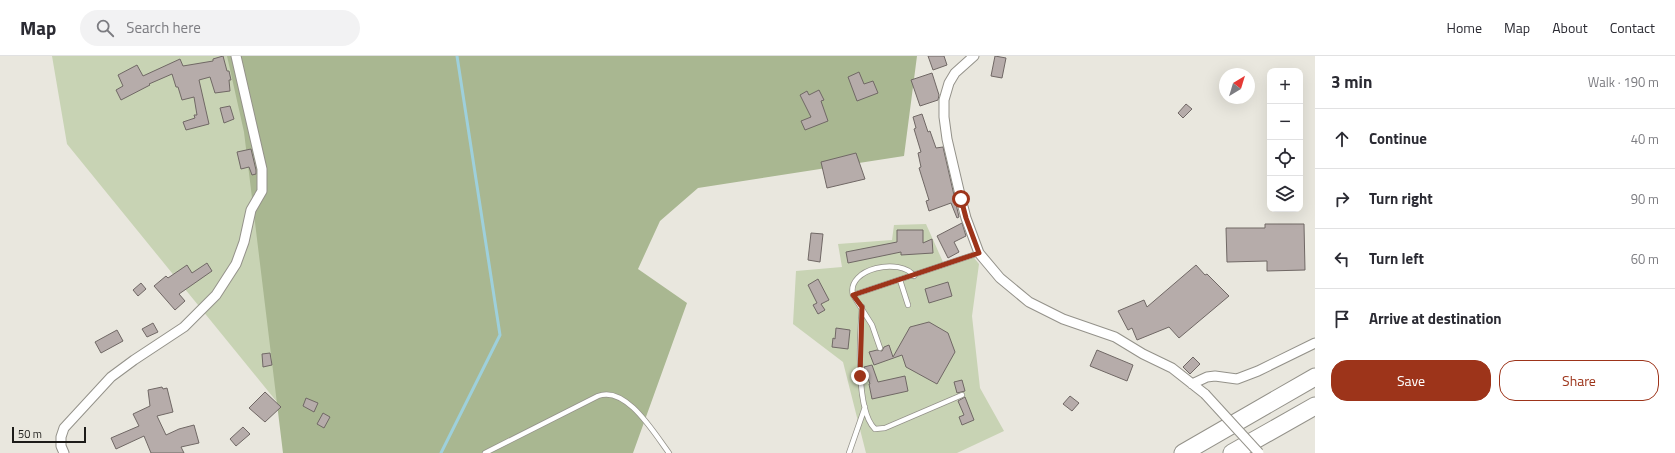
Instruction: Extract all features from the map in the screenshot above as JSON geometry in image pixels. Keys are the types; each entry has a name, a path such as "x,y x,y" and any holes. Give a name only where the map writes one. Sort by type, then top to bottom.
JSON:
{"highway":[{"path":"1183,453 1315,377"},
{"path":"1232,453 1315,406"}],"street":[{"path":"64,453 61,446 60,437 64,428 111,378 134,360 184,328 216,295 236,264 244,242 251,210 262,191 263,182 262,169 236,56"},
{"path":"974,56 955,72 949,83 944,100 944,117 947,139 961,199 966,218 979,253 1000,278 1029,302 1063,319 1115,337 1143,354 1172,368 1205,394 1259,453"},
{"path":"1192,384 1207,377 1215,376 1237,379 1258,371 1315,343"}],"lane":[{"path":"853,295 914,276 979,253"},
{"path":"880,348 876,333 862,307 853,295 852,289 854,283 866,272 883,268 897,267 905,269 914,276"},
{"path":"900,280 908,305"},
{"path":"862,307 860,361 861,386 865,407 871,424 875,429 881,429 962,395"},
{"path":"486,453 598,396 607,394 616,396 627,402 670,453"},
{"path":"849,453 865,407"}],"green space":[{"path":"52,56 269,56 281,407 67,144"},
{"path":"227,56 917,56 904,156 698,188 660,221 638,269 687,303 633,453 283,453 244,132"},
{"path":"926,224 943,262 971,254 979,264 972,316 980,388 1004,431 957,453 866,453 843,362 793,324 796,271 842,267 838,244 892,240 894,225"}],"building":[{"path":"223,56 231,80 229,80 230,91 215,93 210,77 199,80 209,124 186,130 183,122 195,118 194,115 197,115 194,97 182,100 172,74 149,84 150,85 121,100 116,90 123,86 118,75 137,65 143,76 180,59 183,66 213,61 213,59"},
{"path":"928,56 944,56 947,65 933,70"},
{"path":"995,56 1006,58 1002,78 991,76"},
{"path":"859,72 864,84 873,81 878,93 857,101 848,77"},
{"path":"932,73 939,95 938,100 920,106 911,80"},
{"path":"819,90 824,100 821,101 828,121 805,130 801,121 811,117 800,95 807,91 809,95"},
{"path":"1186,104 1192,109 1183,118 1178,113"},
{"path":"230,106 234,119 224,123 220,108"},
{"path":"922,114 928,132 930,131 936,148 943,147 959,217 957,218 951,203 929,211 926,201 929,200 919,168 921,167 918,153 921,152 914,129 916,128 913,117"},
{"path":"251,149 256,170 256,174 252,175 249,167 241,169 237,152"},
{"path":"856,153 865,179 827,188 821,162"},
{"path":"962,223 966,236 954,242 959,252 948,258 937,236"},
{"path":"1265,224 1304,224 1305,270 1267,271 1267,261 1227,262 1226,228 1265,228"},
{"path":"897,230 923,230 923,243 932,239 933,253 901,255 901,252 848,263 846,252 897,242"},
{"path":"811,233 823,234 820,262 808,260"},
{"path":"207,263 212,271 179,294 185,301 175,310 154,286 166,276 168,278 187,265 192,273"},
{"path":"1196,265 1229,296 1179,338 1169,327 1137,340 1132,328 1128,330 1118,311 1144,300 1147,307"},
{"path":"818,279 829,300 821,304 825,310 818,314 813,305 817,303 808,285"},
{"path":"948,282 952,296 929,303 925,289"},
{"path":"141,283 146,289 138,296 133,290"},
{"path":"929,322 948,333 955,352 937,384 906,367 902,355 874,365 869,352 877,350 882,351 884,347 889,345 893,357 910,327"},
{"path":"153,323 158,332 147,337 142,329"},
{"path":"836,328 850,330 848,349 832,347 833,338 835,339"},
{"path":"117,330 123,341 101,353 95,342"},
{"path":"1097,350 1133,365 1127,381 1090,366"},
{"path":"270,353 272,365 263,367 262,354"},
{"path":"1193,357 1200,364 1190,374 1183,367"},
{"path":"872,365 878,382 905,376 908,391 872,399 870,384 864,367"},
{"path":"962,380 965,391 957,393 954,382"},
{"path":"162,387 163,389 167,388 173,412 157,416 166,435 179,429 194,425 199,443 181,447 184,453 151,453 144,436 116,449 111,438 139,426 133,414 150,406 148,390"},
{"path":"265,392 281,407 265,422 249,408"},
{"path":"1070,396 1079,403 1072,411 1063,404"},
{"path":"965,397 974,420 962,425 959,417 964,415 958,401"},
{"path":"306,398 318,403 314,412 303,406"},
{"path":"323,413 330,417 324,428 317,424"},
{"path":"243,427 250,434 236,446 230,439"}],"waterway":[{"path":"441,453 500,335 457,56"}],"route":[{"path":"860,376 862,307 853,295 979,253 966,218 961,199"}]}
